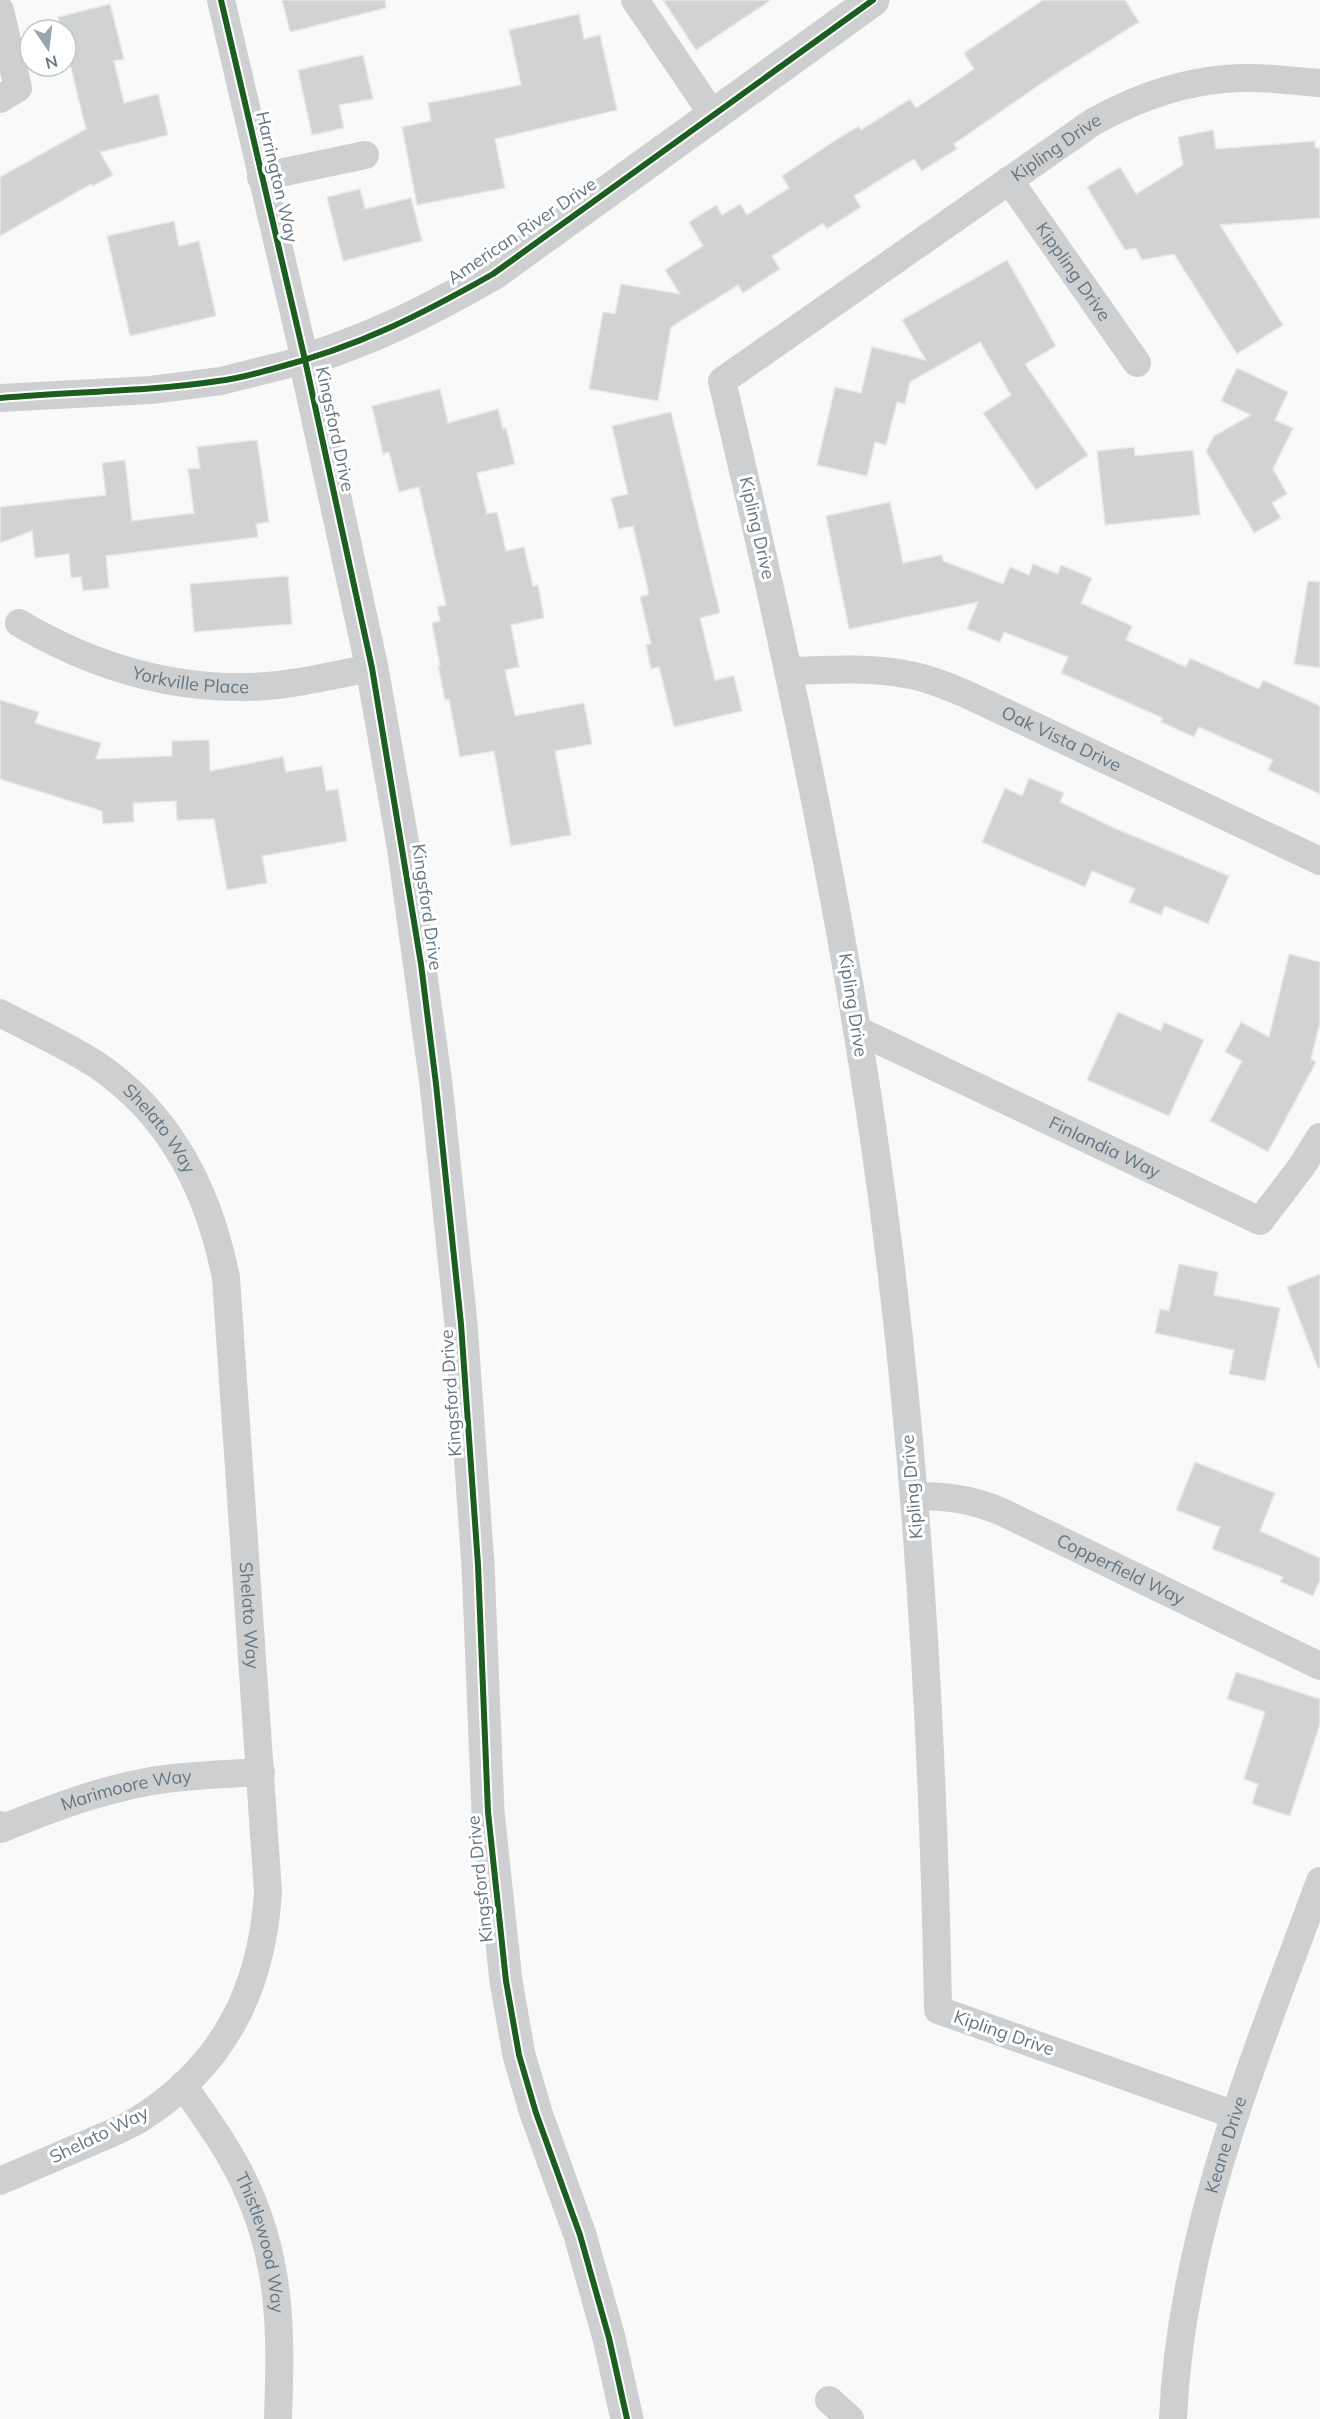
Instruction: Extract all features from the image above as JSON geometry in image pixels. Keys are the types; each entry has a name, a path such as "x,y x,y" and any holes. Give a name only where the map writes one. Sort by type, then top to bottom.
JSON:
{"street":[{"name":"Harrington Way","path":"220,0 305,360"},
{"path":"635,0 713,115"},
{"name":"American River Drive","path":"0,398 151,390 209,382 305,360 389,330 493,273 873,0"},
{"path":"0,10 18,88 0,99"},
{"name":"Kipling Drive","path":"1235,2115 938,2010 927,1671 914,1496 897,1324 872,1123 829,867 789,671 722,381 1093,122 1128,103 1164,89 1204,81 1242,78 1320,83"},
{"name":"Harrington Way","path":"261,177 365,155"},
{"name":"Kippling Drive","path":"1010,180 1137,363"},
{"name":"Kingsford Drive","path":"305,360 372,668 421,964 436,1084 461,1324 478,1565 488,1812 506,1981 519,2055 536,2113 580,2235 609,2338 627,2419"},
{"name":"Yorkville Place","path":"19,623 50,641 107,665 147,677 188,684 250,687 372,668"},
{"name":"Oak Vista Drive","path":"789,671 858,669 903,673 925,678 966,694 1320,861"},
{"name":"Shelato Way","path":"0,1013 80,1055 131,1093 160,1124 184,1159 203,1197 218,1237 226,1278 268,1892 266,1929 257,1966 244,2001 226,2034 204,2064 167,2100 120,2129 0,2181"},
{"name":"Finlandia Way","path":"857,1030 1260,1221 1302,1166 1320,1137"},
{"name":"Copperfield Way","path":"914,1496 945,1496 964,1499 1002,1512 1320,1666"},
{"name":"Marimoore Way","path":"0,1825 1,1829 60,1804 116,1788 172,1778 261,1772"},
{"name":"Keane Drive","path":"1173,2419 1180,2344 1191,2274 1207,2204 1235,2115 1320,1881"},
{"name":"Thistlewood Way","path":"183,2085 225,2147 244,2182 259,2218 270,2256 277,2295 280,2355 278,2419"},
{"path":"829,2400 850,2419"}],"building":[{"path":"282,0 385,0 386,8 290,32"},
{"path":"663,0 771,0 696,50"},
{"path":"1043,0 1125,0 1139,22 1045,81 954,144 957,149 922,171 914,159 854,196 861,207 827,229 823,223 772,256 780,269 743,293 738,285 671,327 658,401 589,389 603,312 615,314 621,284 680,294 665,270 703,246 689,222 716,205 722,215 740,204 747,215 789,188 782,176 836,140 859,126 861,130 910,99 916,108 974,69 964,53"},
{"path":"110,4 124,59 114,61 124,103 158,94 168,135 100,152 113,175 93,186 91,184 0,236 0,177 86,129 73,78 78,78 78,18 58,17"},
{"path":"579,14 584,39 600,35 617,110 495,139 505,188 417,205 402,127 431,121 428,103 521,85 509,30"},
{"path":"363,55 373,99 339,105 344,128 312,135 298,70"},
{"path":"1213,130 1216,149 1315,141 1315,148 1320,148 1320,218 1220,225 1283,325 1237,354 1174,254 1142,260 1136,248 1125,250 1087,187 1120,167 1136,194 1183,165 1178,137"},
{"path":"360,189 365,209 411,198 422,241 343,261 327,197"},
{"path":"174,221 179,246 199,241 216,316 130,336 107,236"},
{"path":"1007,260 1056,346 1025,364 1088,455 1036,490 983,413 1011,395 980,342 910,382 905,404 897,402 886,445 875,442 867,476 817,465 835,387 861,393 872,347 926,360 902,320"},
{"path":"1237,368 1288,392 1275,420 1293,428 1273,469 1287,494 1272,503 1281,518 1254,533 1206,451 1214,436 1251,415 1221,401"},
{"path":"440,389 448,423 498,409 503,429 506,428 515,464 477,473 487,514 497,512 506,551 524,547 533,586 538,585 544,618 511,625 519,667 505,670 515,716 584,703 592,744 555,751 571,835 511,846 494,751 460,757 449,699 445,700 432,623 440,621 437,607 446,605 419,487 399,492 389,452 383,454 372,406"},
{"path":"671,412 720,613 700,618 715,680 734,676 742,711 674,727 659,667 651,669 646,645 651,644 640,597 649,594 633,526 619,529 611,498 628,494 612,426"},
{"path":"257,440 269,522 256,524 258,537 106,556 109,588 83,591 81,577 71,578 69,554 35,558 32,531 0,543 0,507 106,495 102,463 125,460 132,521 194,513 188,469 200,468 197,447"},
{"path":"1134,447 1135,456 1193,450 1200,515 1105,525 1097,451"},
{"path":"890,502 903,563 942,555 943,561 1003,584 1010,567 1029,575 1033,564 1058,574 1061,565 1092,578 1081,603 1132,626 1126,640 1186,667 1190,658 1259,689 1263,680 1320,706 1320,794 1268,770 1273,760 1199,727 1194,737 1161,722 1163,718 1061,673 1068,657 1004,632 1000,642 967,629 978,602 849,629 826,516"},
{"path":"288,576 292,624 194,632 190,584"},
{"path":"1308,581 1320,582 1320,668 1294,664"},
{"path":"0,700 39,712 35,723 101,743 96,759 172,756 172,741 209,740 210,771 283,757 286,772 322,766 326,791 338,789 347,841 262,856 267,883 227,890 214,819 177,820 176,801 133,803 134,822 103,824 102,811 0,779"},
{"path":"1029,778 1064,793 1060,802 1112,827 1229,876 1208,924 1165,906 1161,915 1129,902 1135,889 1092,871 1085,887 982,842 1005,788 1022,796"},
{"path":"1289,954 1320,962 1320,1022 1311,1059 1316,1062 1268,1152 1210,1121 1242,1061 1225,1052 1241,1022 1269,1037"},
{"path":"1118,1012 1161,1031 1164,1022 1204,1040 1169,1116 1087,1080"},
{"path":"1179,1264 1218,1272 1214,1295 1280,1308 1265,1381 1229,1374 1234,1350 1155,1333 1160,1309 1169,1311"},
{"path":"1320,1274 1320,1368 1318,1368 1287,1287"},
{"path":"1195,1462 1275,1493 1260,1531 1320,1558 1320,1580 1313,1596 1280,1582 1283,1577 1212,1549 1220,1527 1176,1510"},
{"path":"1236,1672 1320,1699 1320,1724 1290,1816 1252,1804 1258,1784 1244,1779 1265,1712 1227,1699"}],"cycle path":[{"path":"221,0 305,360 372,668 421,964 461,1324 478,1565 488,1812 506,1981 519,2055 536,2113 580,2235 609,2338 627,2419"},
{"path":"0,398 191,385 233,379 335,350 388,329 493,274 873,0"}]}
